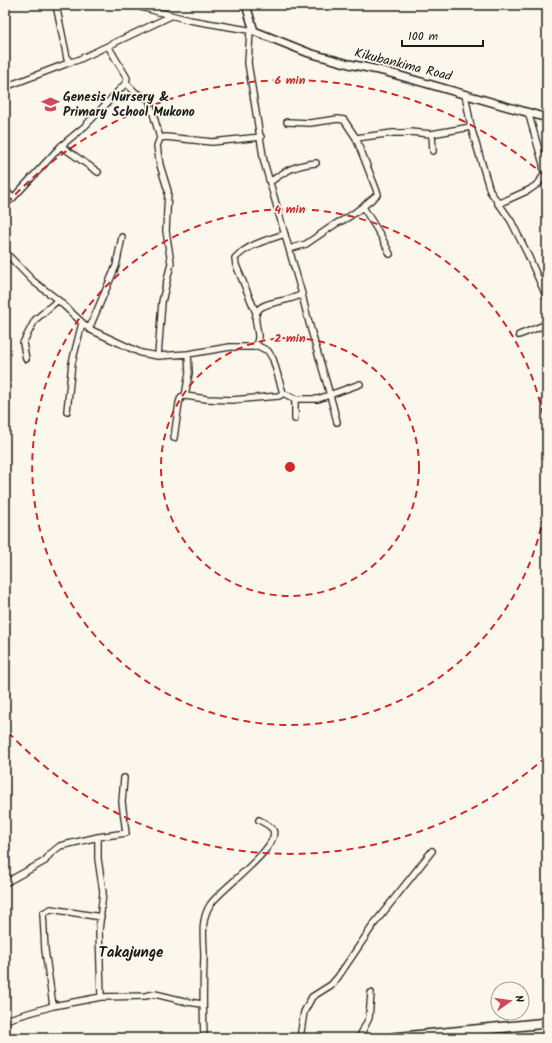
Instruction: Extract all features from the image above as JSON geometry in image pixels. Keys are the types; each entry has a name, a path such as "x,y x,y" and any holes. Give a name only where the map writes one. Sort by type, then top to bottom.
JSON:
{"main road":[{"path":"392,1038 448,1035 547,1023"}],"street":[{"path":"56,5 67,59 71,62"},
{"path":"133,5 171,16 252,31"},
{"path":"246,5 252,31 248,64 264,162 331,395 337,422"},
{"path":"5,87 71,62 171,16"},
{"name":"Kikubankima Road","path":"252,31 309,53 383,71 547,118"},
{"path":"108,46 126,78 126,83 136,93 149,99 160,138 157,146 160,165 168,191 166,231 171,264 162,302 158,356"},
{"path":"5,203 12,199 61,146 85,126 126,83"},
{"path":"465,94 471,127 490,191 506,213 528,253 547,298"},
{"path":"498,204 529,190 539,183 544,174 543,164 528,112"},
{"path":"287,122 310,123 338,119 344,120 356,138 378,194 363,207 306,244 289,249"},
{"path":"356,138 410,132 432,134 471,127"},
{"path":"432,134 433,151"},
{"path":"160,138 166,137 212,142 261,137"},
{"path":"61,146 98,172"},
{"path":"270,182 284,171 300,165 316,163"},
{"path":"5,188 12,199"},
{"path":"363,207 382,236 390,254"},
{"path":"256,345 258,334 255,321 256,313 236,265 235,258 242,250 257,243 285,234"},
{"path":"89,329 116,266 122,237"},
{"path":"5,252 33,281 58,300 89,329 141,353 158,356 188,354 230,347 248,348 256,345"},
{"path":"256,313 264,305 292,299 302,294"},
{"path":"26,359 23,343 35,320 58,300"},
{"path":"67,411 72,363 82,323"},
{"path":"519,335 547,324"},
{"path":"256,345 268,351 273,359 283,394"},
{"path":"185,396 189,373 188,354"},
{"path":"174,438 181,397 185,396 232,400 279,396 283,394 295,399 318,399 360,384"},
{"path":"295,399 295,419"},
{"path":"5,883 45,861 50,854 60,846 98,837 126,833 122,802 124,778"},
{"path":"204,1038 202,1004 204,918 216,898 252,865 271,845 274,831 271,827 259,820"},
{"path":"98,837 98,859 103,892 99,931 101,997"},
{"path":"300,1038 304,1012 312,996 330,985 338,977 374,924 432,851"},
{"path":"52,1006 43,913 51,909 101,917"},
{"path":"359,1038 369,1018 372,993"},
{"path":"5,1020 52,1006 101,997 145,996 155,994 202,1004"}],"place":[{"name":"Genesis Nursery & Primary School Mukono","path":"50,104"}],"district":[{"name":"Takajunge","path":"131,953"}]}
